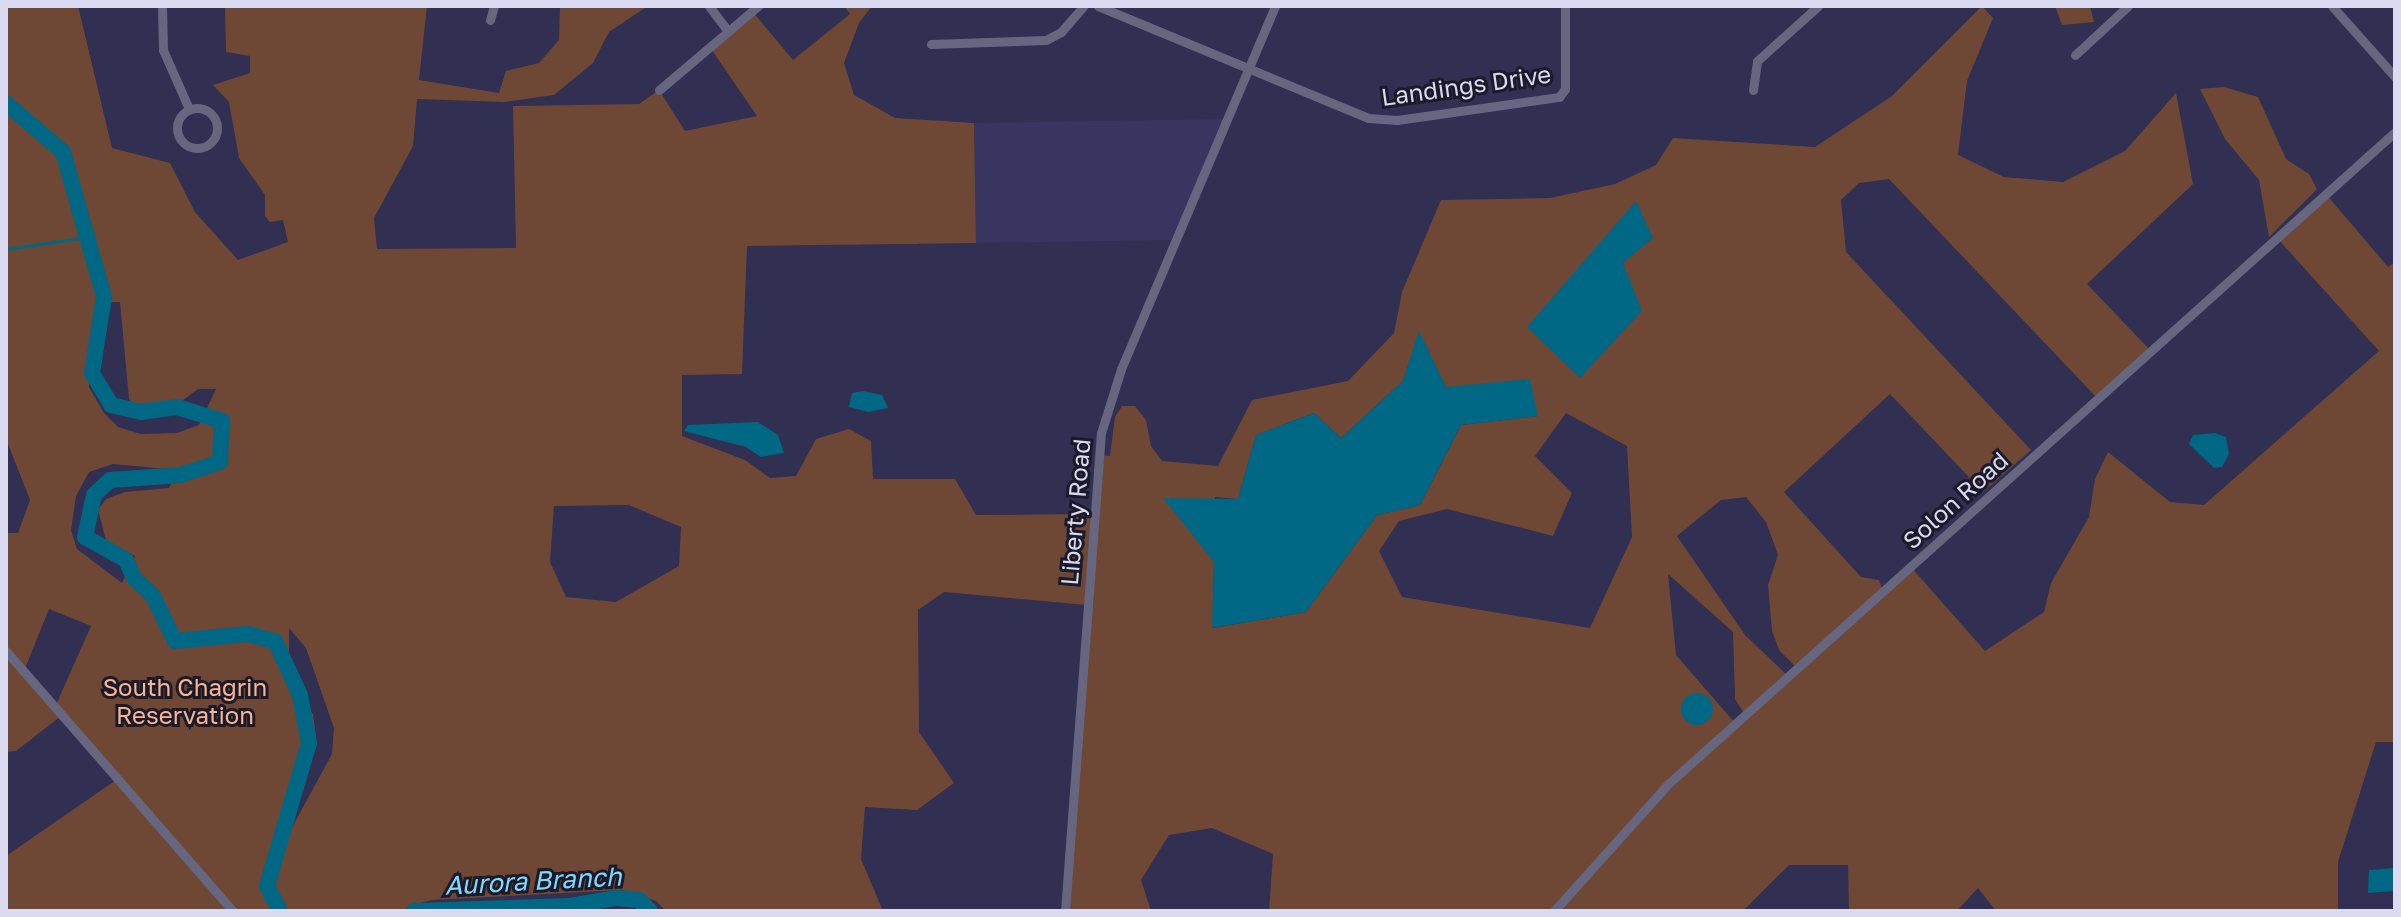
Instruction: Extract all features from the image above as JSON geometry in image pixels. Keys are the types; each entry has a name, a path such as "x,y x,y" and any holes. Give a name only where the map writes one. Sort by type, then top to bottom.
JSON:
{"street":[{"path":"162,6 163,50 189,109"},
{"path":"490,20 494,6"},
{"path":"709,6 727,30"},
{"path":"659,90 758,6"},
{"path":"931,44 1046,40 1061,32 1084,6"},
{"path":"1098,6 1249,71"},
{"name":"Liberty Road","path":"1065,911 1101,433 1121,369 1275,6"},
{"name":"Landings Drive","path":"1249,71 1381,120 1559,97 1565,89 1565,6"},
{"path":"1753,90 1757,61 1818,6"},
{"path":"2075,55 2128,6"},
{"path":"2332,6 2395,77"},
{"path":"189,109 205,109 215,117 218,130 207,146 193,148 178,135 178,122 189,109"},
{"name":"Solon Road","path":"1554,911 1668,784 2395,132"},
{"path":"6,651 233,911"}],"shaded area":[{"path":"1227,119 1176,240 976,243 974,123"}],"green space":[{"name":"South Chagrin Reservation","path":"6,6 78,6 112,148 170,163 195,212 238,260 288,242 283,220 270,222 265,216 265,195 239,158 229,102 213,85 250,73 250,56 226,52 225,6 427,6 419,80 499,93 506,71 539,63 559,40 560,6 648,6 609,32 593,63 554,95 504,102 417,99 413,146 374,218 377,249 516,248 513,106 639,104 659,90 685,131 757,116 709,46 752,11 793,60 850,14 844,6 872,6 859,23 844,63 854,95 895,118 974,123 976,243 747,246 742,374 682,375 682,436 745,460 770,478 796,476 816,439 849,429 871,441 873,479 955,479 976,515 1092,514 1098,455 1110,456 1115,417 1122,406 1135,406 1146,420 1151,446 1162,461 1218,466 1252,400 1348,381 1394,333 1402,292 1441,200 1550,198 1615,184 1656,165 1673,138 1815,147 1892,96 1982,6 1993,18 1967,81 1958,155 2004,177 2063,182 2125,151 2176,93 2193,184 2087,284 2151,351 2098,399 1889,179 1859,183 1841,200 1846,252 2031,450 1983,492 1890,394 1784,492 1861,577 1879,580 1883,591 1911,567 1985,651 2044,612 2051,583 2089,517 2095,479 2108,452 2170,502 2204,505 2379,351 2277,238 2326,194 2388,267 2395,262 2395,742 2376,742 2338,862 2338,911 1996,911 1978,888 1957,911 1849,911 1848,865 1789,865 1743,911 1269,911 1273,854 1212,828 1169,835 1141,880 1151,911 1065,911 1086,605 944,592 918,610 919,732 954,783 917,810 865,807 861,859 883,911 666,911 656,901 622,890 432,900 408,906 414,911 6,911 6,856 116,780 61,716 16,751 6,752 6,533 18,533 30,500 6,439","holes":["1635,202 1652,238 1622,262","97,302 120,302 129,399 137,410 164,414 198,389 216,389 199,425 177,433 141,434 118,427 104,413 89,387","1419,333 1446,387 1538,416 1461,425 1420,505 1377,515 1306,612 1213,628 1215,497 1238,499 1256,435 1314,413 1341,438 1403,381","1566,413 1627,446 1632,537 1590,628 1402,597 1379,551 1399,521 1447,509 1553,536 1572,493 1535,456","113,464 177,470 169,488 125,492 106,499 98,510 106,540 135,556 122,583 77,549 71,530 76,496 89,472","1746,497 1766,522 1778,555 1768,585 1772,631 1779,650 1797,668 1788,676 1745,635 1677,536 1721,500","629,505 681,527 679,566 616,602 566,597 550,562 554,506","1668,574 1733,632 1735,699 1745,715 1735,723 1676,655","49,609 91,626 55,707 24,671","289,628 306,648 334,728 332,754 290,831 289,787 316,737 313,714 289,680"]},
{"path":"2055,6 2090,6 2094,22 2062,25"},
{"path":"2224,87 2258,97 2286,159 2309,174 2317,189 2269,237 2259,180 2225,139 2200,89"}],"water":[{"path":"1636,201 1653,238 1623,263 1642,311 1580,378 1527,327"},
{"path":"1419,331 1446,387 1530,379 1538,416 1461,425 1420,505 1377,515 1306,612 1212,628 1214,562 1163,498 1238,499 1256,435 1314,413 1341,438 1403,381"},
{"path":"863,391 882,395 888,408 868,412 849,407 852,393"},
{"path":"758,422 778,435 784,453 761,457 746,447 684,431 688,425"},
{"path":"2215,433 2226,437 2229,454 2222,467 2214,468 2189,444 2193,435"},
{"path":"1697,693 1708,698 1713,709 1708,720 1697,725 1686,720 1681,709 1686,698"},
{"path":"2395,868 2395,891 2368,893 2369,870"}],"waterway":[{"name":"Aurora Branch","path":"6,103 63,152 104,297 92,373 111,405 141,412 177,407 222,421 220,462 181,475 110,480 94,495 85,537 126,560 134,578 153,596 175,641 248,634 275,641 300,695 309,743 267,886 280,911"},
{"path":"6,249 87,237"},
{"name":"Aurora Branch","path":"414,911 570,906 616,898 639,900 650,911"}]}
